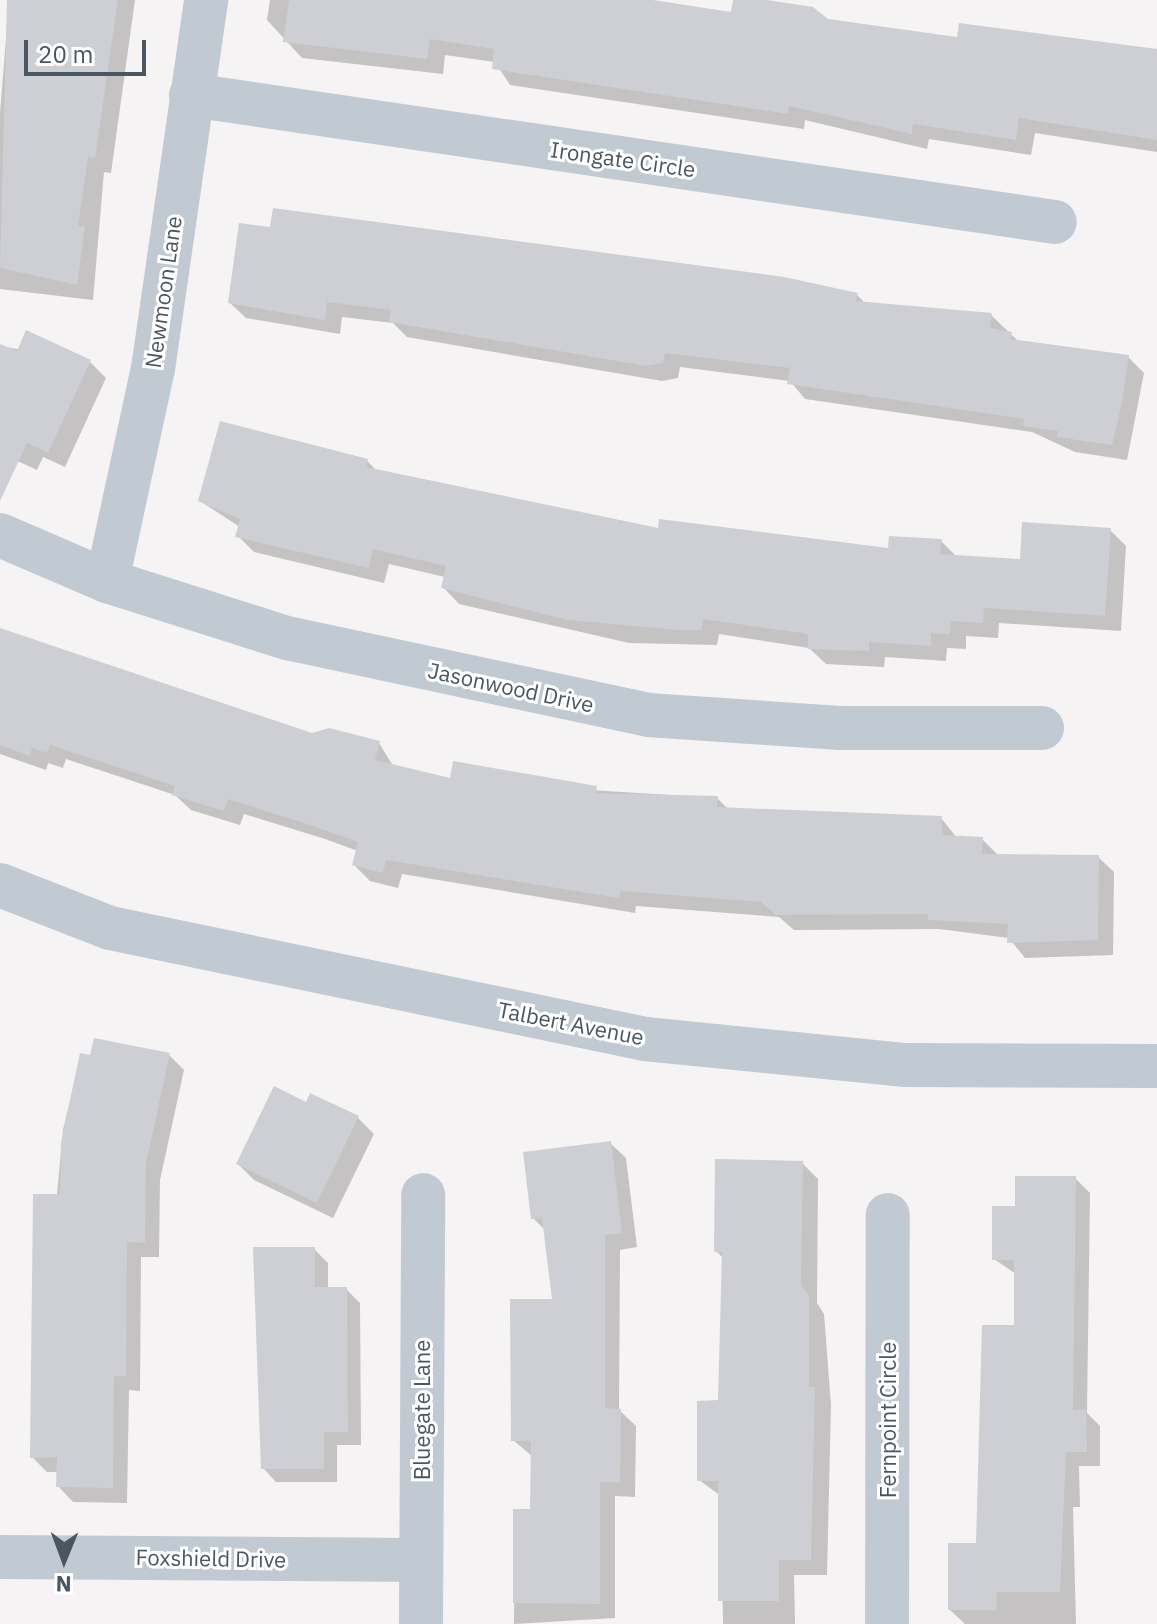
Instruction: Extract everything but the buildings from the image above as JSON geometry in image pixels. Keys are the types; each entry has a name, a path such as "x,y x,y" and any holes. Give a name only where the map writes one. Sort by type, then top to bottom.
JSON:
{"street":[{"name":"Newmoon Lane","path":"107,581 153,369 206,0"},
{"name":"Irongate Circle","path":"191,95 1055,222"},
{"name":"Jasonwood Drive","path":"0,535 107,581 287,638 649,715 841,728 1042,728"},
{"name":"Talbert Avenue","path":"0,885 110,928 645,1039 906,1065 1157,1066"},
{"name":"Bluegate Lane","path":"421,1624 423,1195"},
{"name":"Fernpoint Circle","path":"887,1624 888,1215"},
{"name":"Foxshield Drive","path":"0,1557 421,1560"}]}
